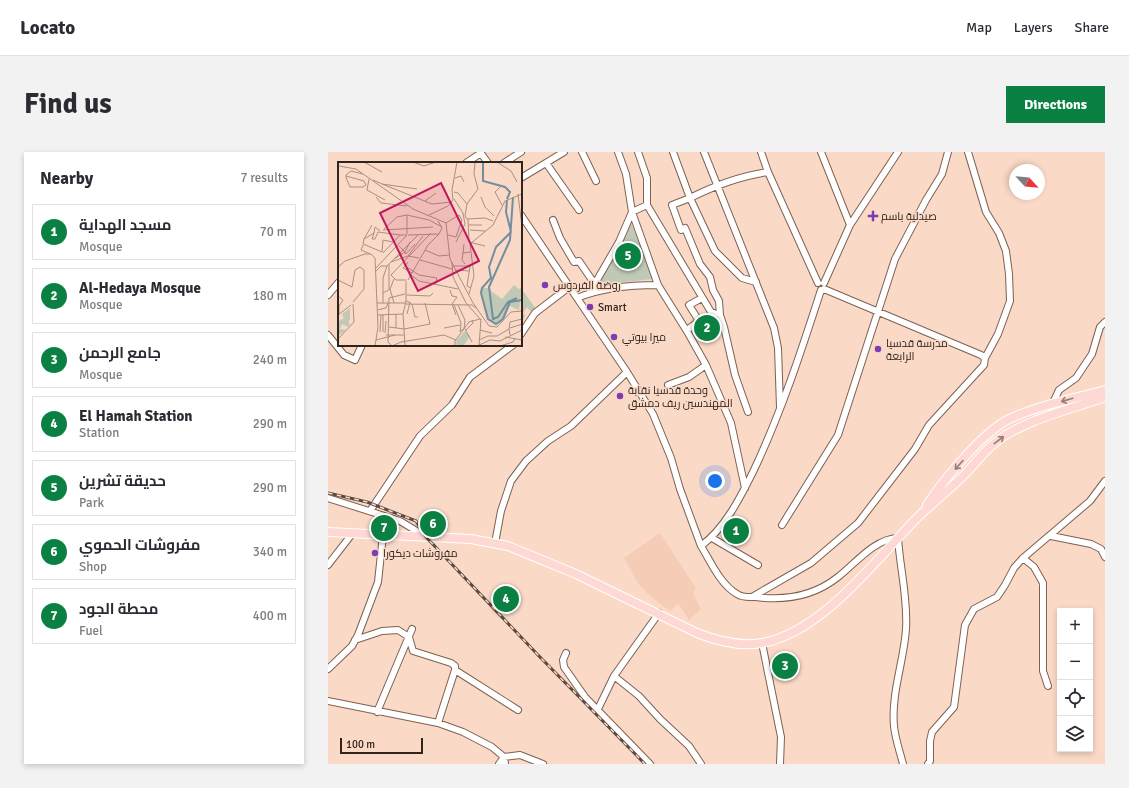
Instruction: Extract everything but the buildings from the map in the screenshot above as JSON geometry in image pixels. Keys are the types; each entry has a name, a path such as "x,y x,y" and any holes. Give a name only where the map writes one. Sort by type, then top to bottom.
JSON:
{"main road":[{"path":"920,515 943,483 977,444 992,431 1020,415 1105,390"},
{"path":"328,532 471,539 495,543 521,551 576,574 714,640 732,643 762,643 795,630 841,598 920,515 958,480 989,448 1008,434 1022,427 1105,397"}],"street":[{"path":"467,162 481,152 487,162"},
{"path":"506,162 521,152"},
{"path":"522,177 564,152"},
{"path":"582,152 596,181"},
{"path":"618,152 626,174 632,212 658,285 687,330 706,365 731,423 745,488"},
{"path":"638,152 647,178 646,205 711,312 720,315"},
{"path":"673,152 690,198 714,251 742,278 756,282"},
{"path":"704,152 774,328 778,348 780,409"},
{"path":"760,152 822,286 877,312 981,354 985,358"},
{"path":"820,152 846,212 850,225"},
{"path":"701,546 712,538 732,510 766,446 786,396 822,286 850,225 898,152"},
{"path":"782,525 838,435 895,259 926,200 942,174 948,152"},
{"path":"752,597 811,563 858,523 915,449 929,424 981,370 984,365 985,358 998,334 1010,301 1009,274 1006,251 999,233 986,212 968,152"},
{"path":"546,162 579,210"},
{"path":"748,412 734,375 720,315 719,301 713,290 710,277 700,264 685,228 681,230 672,205 717,185 746,175 768,172"},
{"path":"590,292 619,242 632,212 646,205"},
{"path":"522,216 627,372 653,414 671,458 680,489 701,546 728,587 738,595 775,600 793,598 824,586 837,578 879,543 888,538 898,538 906,596 906,629 902,663 895,696 894,726 903,764"},
{"path":"553,220 560,238 574,262 580,261 594,283"},
{"path":"330,293 338,283"},
{"path":"576,298 590,292 639,285 658,285"},
{"path":"522,332 535,313 569,287"},
{"path":"330,293 338,294"},
{"path":"687,330 699,321 689,305 702,298"},
{"path":"1052,405 1060,390 1076,378 1092,354 1100,327 1105,322"},
{"path":"328,334 344,356 355,360 362,346"},
{"path":"370,511 420,436 452,405 470,377 512,346"},
{"path":"668,385 689,377 706,365"},
{"path":"495,543 501,511 511,481 526,461 548,441 571,426 627,372"},
{"path":"928,764 930,761 930,741 932,732 954,707 965,624 974,609 996,597 1005,585 1014,568 1023,558 1051,536 1090,501 1105,482"},
{"path":"328,498 400,521 426,537"},
{"path":"328,565 352,534"},
{"path":"328,669 355,640 378,582 383,535"},
{"path":"1051,536 1091,544 1101,549 1105,556"},
{"path":"712,538 758,565"},
{"path":"1023,558 1034,567 1043,583 1043,670 1048,686"},
{"path":"598,709 614,676 659,613"},
{"path":"376,712 412,629"},
{"path":"355,640 382,631 398,630 409,637 413,651 451,663 455,666 438,723"},
{"path":"762,643 781,737 780,764"},
{"path":"566,653 563,660 564,667 585,697 650,764"},
{"path":"455,670 518,710"},
{"path":"614,676 639,696 660,719 689,746 701,764"},
{"path":"328,701 376,712 438,723 463,732 492,747 504,757 505,764"},
{"path":"499,764 504,757 520,755 543,764"}],"shaded area":[{"path":"660,533 696,588 693,594 701,609 689,620 678,603 671,610 666,608 648,594 638,583 624,558"}],"green space":[{"path":"631,223 653,279 596,285"},
{"path":"522,289 536,309 532,313 527,307 523,313 525,316 522,322"}],"railway":[{"path":"328,493 367,502 416,521 426,537 538,655 645,764"}],"place":[{"name":"صيدلية باسم","path":"873,216"},
{"name":"حديقة تشرين","path":"628,256"},
{"name":"روضة الفردوس","path":"545,285"},
{"name":"Smart","path":"590,307"},
{"name":"Al-Hedaya Mosque","path":"707,328"},
{"name":"ميرا بيوتي","path":"614,337"},
{"name":"مدرسة قدسيا الرابعة","path":"878,349"},
{"name":"وحدة قدسيا نقابة المهندسين ريف دمشق","path":"620,396"},
{"name":"مفروشات الحموي","path":"433,524"},
{"name":"محطة الجود","path":"384,528"},
{"name":"مسجد الهداية","path":"736,531"},
{"name":"مفروشات ديكورا","path":"375,553"},
{"name":"El Hamah Station","path":"506,599"},
{"name":"جامع الرحمن","path":"785,666"}]}
